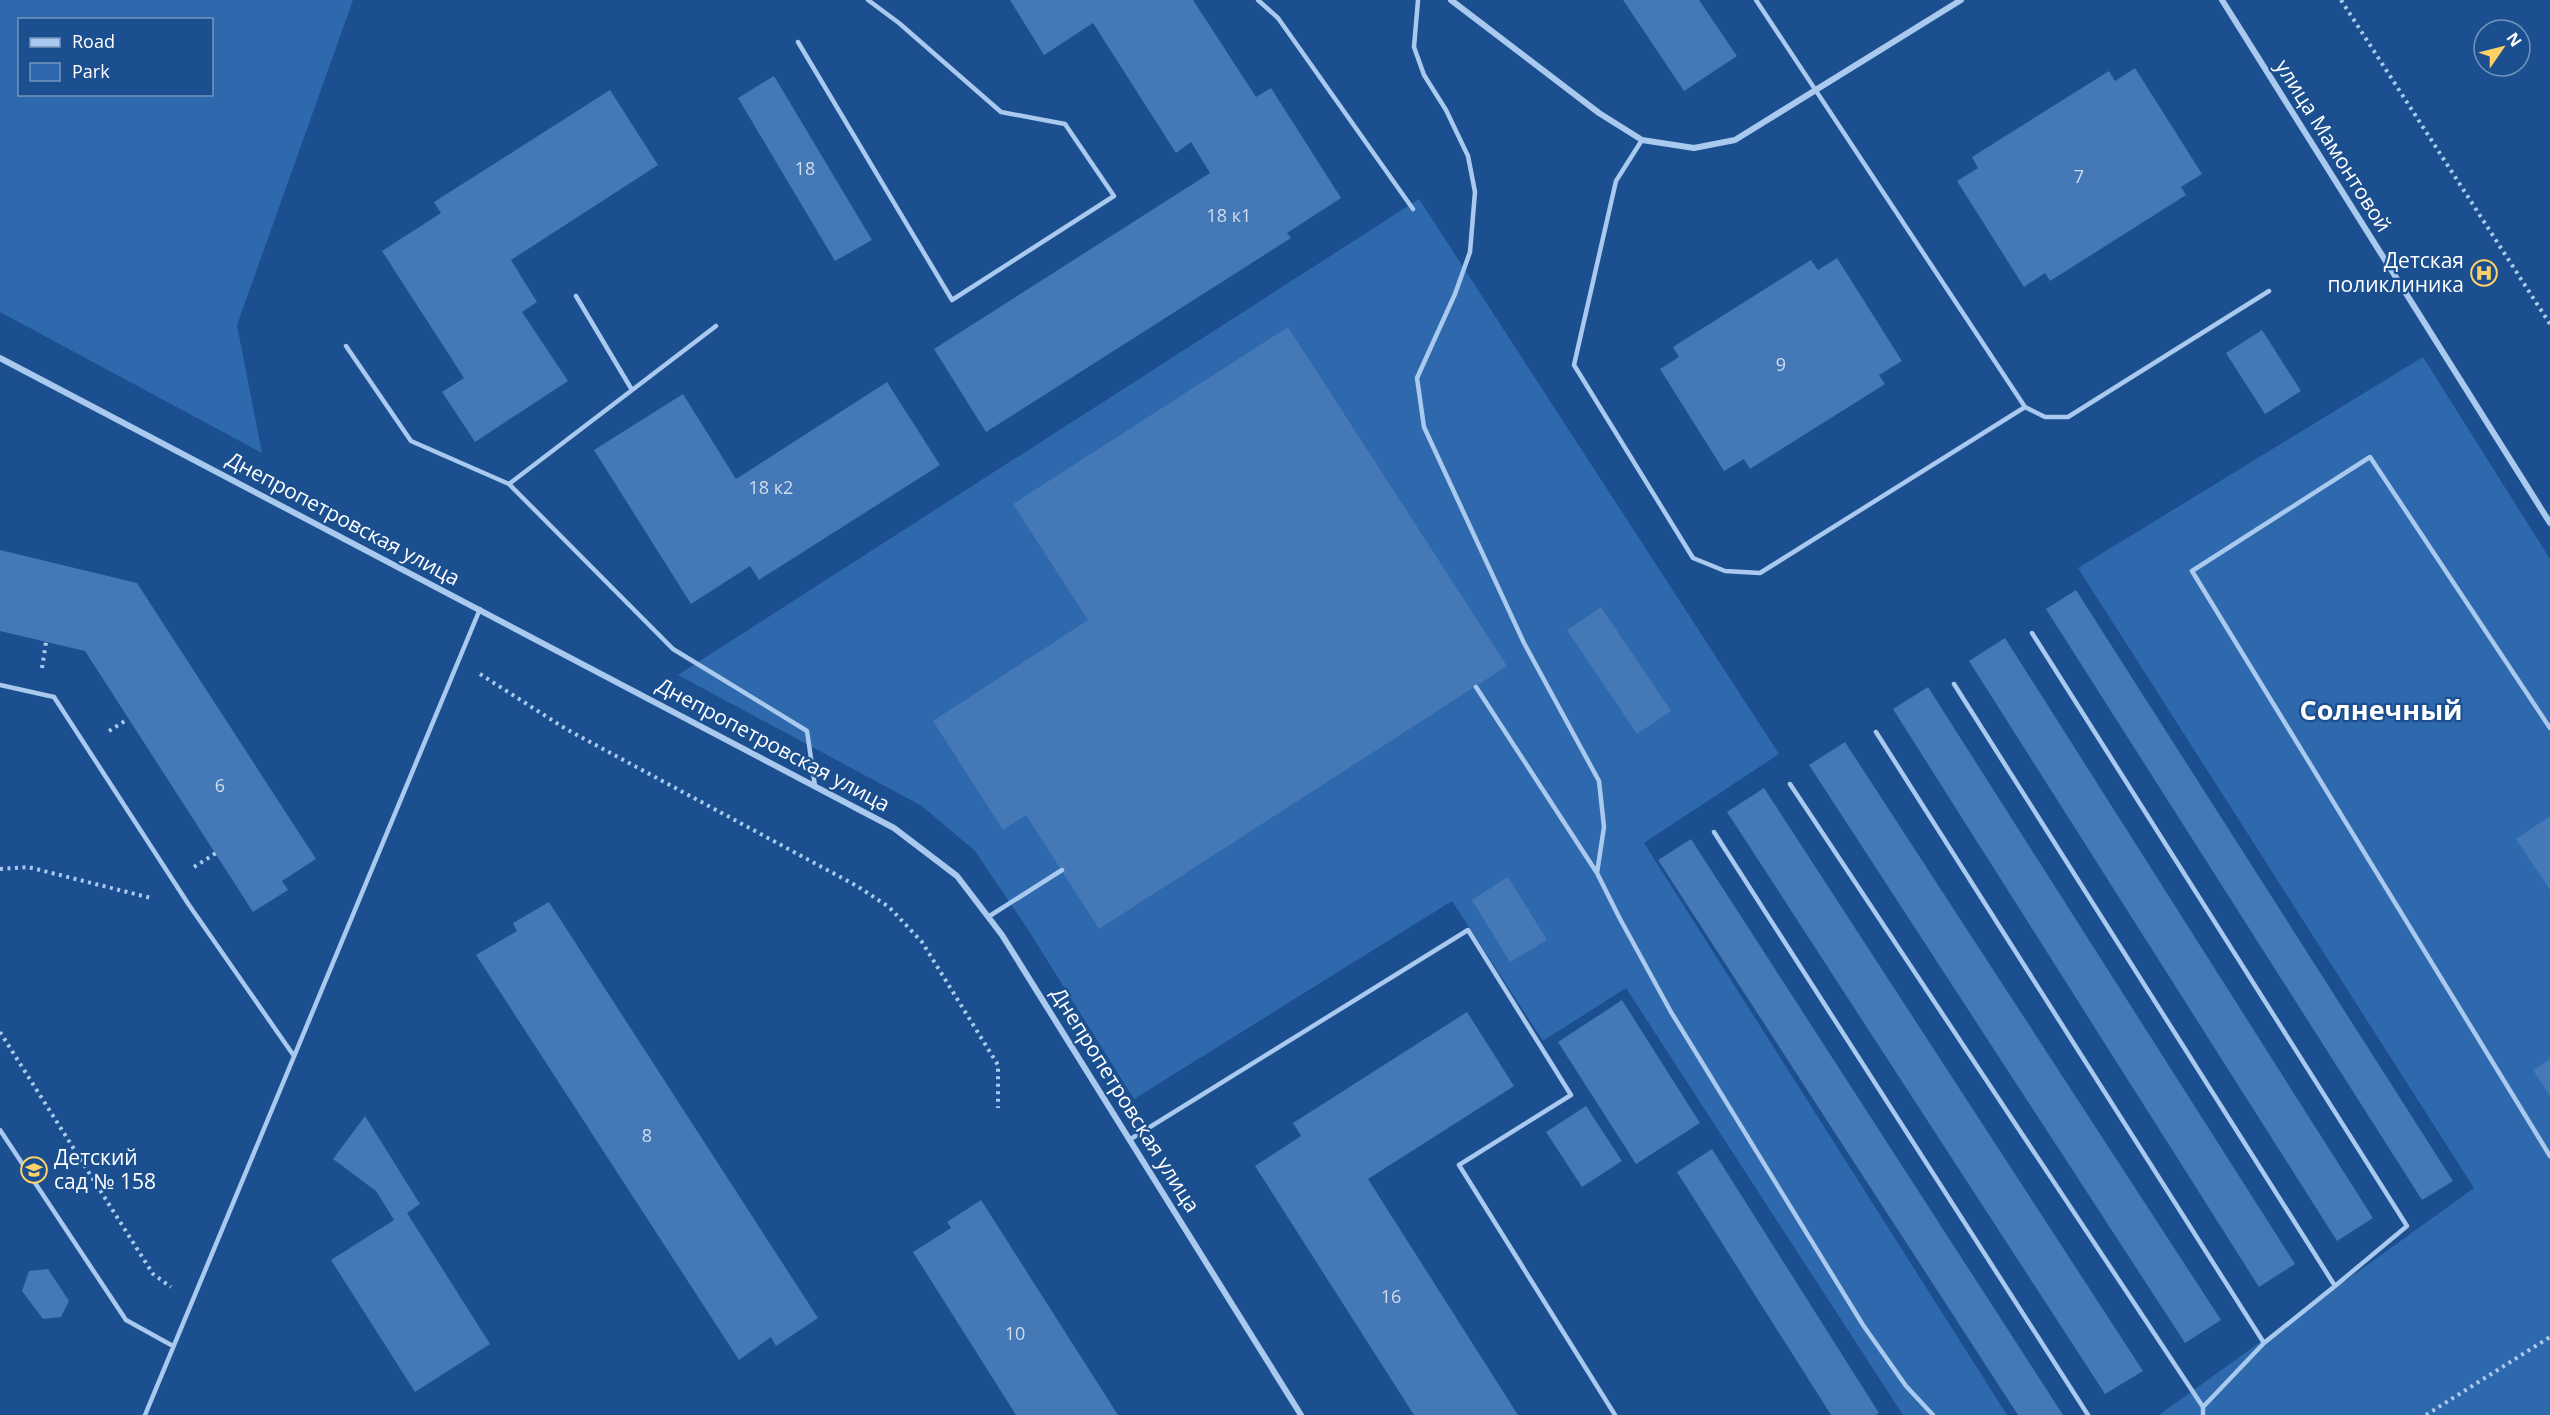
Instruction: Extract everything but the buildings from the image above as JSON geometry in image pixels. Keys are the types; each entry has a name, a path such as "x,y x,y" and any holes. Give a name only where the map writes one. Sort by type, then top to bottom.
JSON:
{"street":[{"path":"1451,0 1599,113 1642,140 1694,148 1735,140 1961,0"},
{"name":"улица Мамонтовой","path":"2222,0 2550,523"},
{"name":"Днепропетровская улица","path":"0,358 894,828 957,876 1002,935 1301,1415"}],"lane":[{"path":"798,42 952,300 1114,196 1065,124 1001,112 868,0"},
{"path":"1258,0 1278,18 1413,209"},
{"path":"1418,0 1414,47 1424,75 1446,110 1468,156 1475,192 1470,252 1455,294 1417,378 1424,427 1524,643 1599,781 1604,827 1597,873"},
{"path":"1756,0 2025,408 2045,417 2068,417 2269,291"},
{"path":"1642,140 1616,181 1574,365 1693,558 1725,572 1760,573 2025,408"},
{"path":"576,296 632,390"},
{"path":"509,484 716,326"},
{"path":"346,346 411,441 509,484 673,649 807,731 815,786"},
{"path":"2550,728 2370,457 2192,571 2550,1156"},
{"path":"145,1415 480,609"},
{"path":"2032,633 2407,1226 2264,1343 2203,1407"},
{"path":"1954,684 2335,1286"},
{"path":"0,685 54,697 189,905 294,1056"},
{"path":"1476,687 1597,873 1671,1012 1863,1325 1906,1386 1933,1415"},
{"path":"1876,732 2264,1343"},
{"path":"1790,784 2203,1407 2203,1415"},
{"path":"1714,832 2088,1415"},
{"path":"988,917 1062,870"},
{"path":"1130,1140 1468,930 1571,1095 1459,1165 1615,1415"},
{"path":"0,1130 126,1320 173,1346"}],"path":[{"path":"2341,0 2550,324"},
{"path":"459,661 566,729 857,886 889,907 922,942 998,1065 998,1108"},
{"path":"0,869 28,867 134,895 189,905"},
{"path":"0,1032 153,1274 191,1302"},
{"path":"2426,1415 2550,1337"}],"green space":[{"path":"0,0 353,0 237,325 262,453 0,312"},
{"path":"1419,199 1779,754 1644,843 2007,1415 1903,1415 1626,988 1543,1041 1452,901 1134,1099 1027,928 975,851 922,806 678,675"},
{"path":"2423,357 2550,559 2550,1415 2159,1415 2474,1188 2078,568"}],"place":[{"name":"Детская поликлиника","path":"2484,273"},
{"name":"Детский сад № 158","path":"34,1170"}],"district":[{"name":"Солнечный","path":"2381,711"}]}
